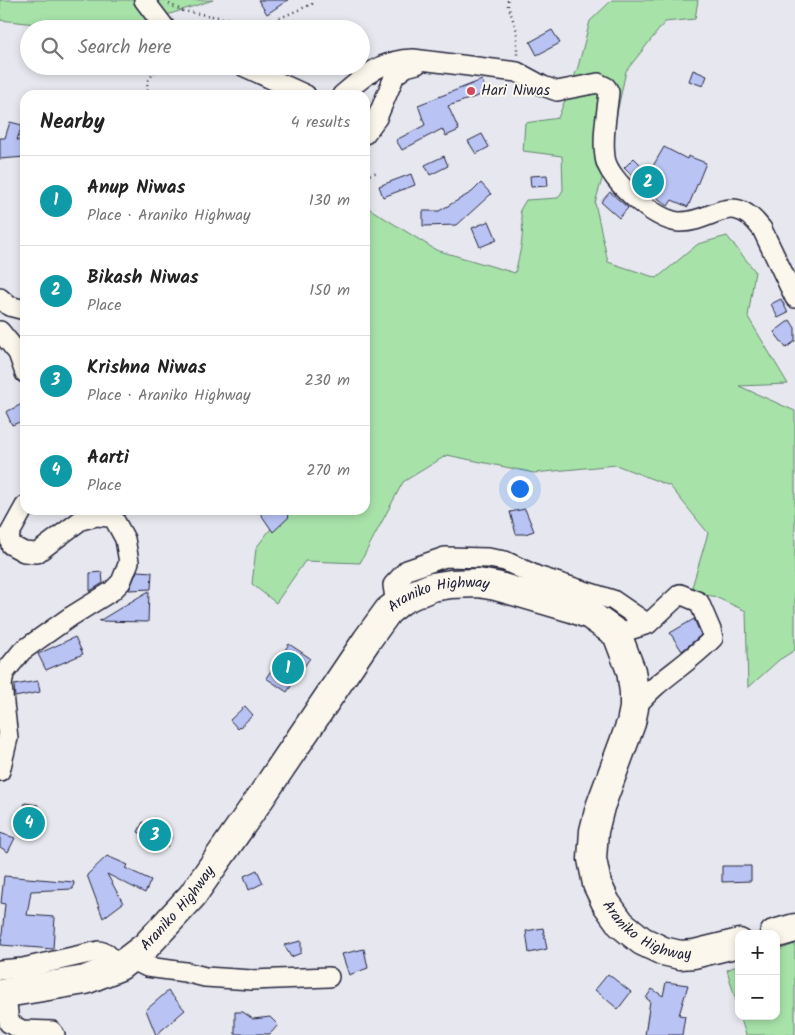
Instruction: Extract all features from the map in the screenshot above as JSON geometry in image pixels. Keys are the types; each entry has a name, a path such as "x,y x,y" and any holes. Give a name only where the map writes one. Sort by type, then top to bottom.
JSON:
{"highway":[{"name":"Araniko Highway","path":"2,986 85,980 125,963 146,946 192,896 388,611 402,600 432,587 452,584 478,583 496,586 590,614 617,634 631,672 634,708 631,723 600,807 594,831 592,859 596,884 606,903 621,924 642,941 663,951 680,955 694,954 735,944"},
{"path":"780,932 795,928"}],"street":[{"path":"144,0 159,20"},
{"path":"370,71 401,59 413,59 518,72 543,86 557,91 598,84 606,87 609,92 604,135 605,157 607,168 612,175 640,203 659,215 679,222 697,219 721,210 730,209 745,212 755,219 762,229 795,298"},
{"path":"370,127 377,118 395,74 406,67 428,61"},
{"path":"263,75 295,90"},
{"path":"348,90 365,75"},
{"path":"0,298 9,306 20,309"},
{"path":"0,331 20,359"},
{"path":"0,771 8,738 2,686 4,673 22,651 70,617 112,591 125,574 129,562 126,538 114,520 109,517 96,516 80,520 37,553 24,552 11,545 9,535 20,515"},
{"path":"396,605 393,585 407,570 445,557 488,558 505,561 537,576 613,600 648,624"},
{"path":"617,634 648,624 680,594 699,602 712,630 713,638 634,708"},
{"path":"125,963 185,972 204,977 252,980 328,977"},
{"path":"2,986 9,1023 22,1030 52,1031 55,1035"}],"path":[{"path":"275,20 312,4 313,0"},
{"path":"508,0 508,6 517,31 518,72"},
{"path":"166,2 183,11 235,20"},
{"path":"148,90 147,83 152,75"},
{"path":"370,174 378,172"}],"green space":[{"path":"0,0 213,0 152,20 20,20 20,22 0,20"},
{"path":"612,0 698,0 695,19 665,22 626,71 605,169 595,203 608,262 657,278 698,244 727,236 755,271 748,317 788,384 739,386 795,411 795,650 779,660 748,688 746,611 713,596 690,594 708,533 670,486 616,465 534,473 447,455 403,482 360,563 305,561 276,603 252,584 256,548 281,515 370,515 370,209 436,250 515,273 522,234 520,210 526,200 558,198 563,190 562,156 523,151 525,123 558,118 578,67 590,21"},
{"path":"795,944 795,1035 746,1035 741,1020 780,1020 780,950"},
{"path":"735,967 735,997 727,970"}],"building":[{"path":"258,0 288,0 267,14"},
{"path":"552,30 560,43 537,55 530,42"},
{"path":"693,70 707,76 703,86 689,81"},
{"path":"482,80 487,93 448,106 459,130 446,136 442,129 402,150 396,140 425,125 418,105"},
{"path":"10,122 20,124 17,140 20,140 20,157 0,159 0,138 5,138"},
{"path":"482,134 489,147 476,154 468,141"},
{"path":"664,147 687,159 688,156 706,163 688,207 672,200 668,206 646,189 624,168 634,158 649,173"},
{"path":"444,156 448,166 430,175 425,165"},
{"path":"411,174 415,185 383,197 379,186"},
{"path":"547,175 548,186 531,187 530,176"},
{"path":"481,183 491,194 457,225 423,226 423,211 439,211 472,192"},
{"path":"610,192 628,208 619,218 601,202"},
{"path":"489,221 497,240 480,247 472,228"},
{"path":"781,299 788,313 778,318 771,304"},
{"path":"790,320 795,328 795,341 786,348 774,332"},
{"path":"20,405 20,422 12,425 6,412"},
{"path":"525,509 534,531 516,534 510,512"},
{"path":"261,515 287,515 289,517 273,532"},
{"path":"137,571 152,572 151,589 129,590"},
{"path":"102,572 103,583 90,591 90,573"},
{"path":"149,591 148,622 99,621 127,604"},
{"path":"694,619 701,635 682,651 670,633"},
{"path":"75,637 83,654 46,670 38,654"},
{"path":"289,644 310,658 287,692 266,678"},
{"path":"38,681 40,692 15,697 14,685"},
{"path":"245,706 253,715 238,729 230,720"},
{"path":"25,803 38,805 36,832 20,829"},
{"path":"143,822 172,837 167,847 138,832"},
{"path":"0,833 15,838 8,852 0,847"},
{"path":"107,856 128,865 125,868 151,880 145,893 107,874 123,903 103,918 87,875"},
{"path":"722,866 751,866 751,881 722,882"},
{"path":"257,870 263,883 249,890 244,876"},
{"path":"4,876 74,882 73,889 31,891 27,915 55,917 53,949 1,945 5,904 1,903"},
{"path":"543,928 547,949 529,953 526,931"},
{"path":"301,941 301,953 291,957 284,945"},
{"path":"364,949 368,968 349,975 342,954"},
{"path":"608,974 631,992 618,1009 595,990"},
{"path":"666,982 688,985 679,1015 685,1016 682,1035 645,1035 650,1001 646,998 652,989 663,996"},
{"path":"168,991 185,1010 156,1035 146,1010"},
{"path":"235,1012 243,1012 253,1019 270,1017 278,1025 270,1034 235,1034"}],"place":[{"name":"Hari Niwas","path":"471,91"},
{"name":"Bikash Niwas","path":"648,182"},
{"name":"Anup Niwas","path":"288,668"},
{"name":"Aarti","path":"29,823"},
{"name":"Krishna Niwas","path":"155,835"}]}
